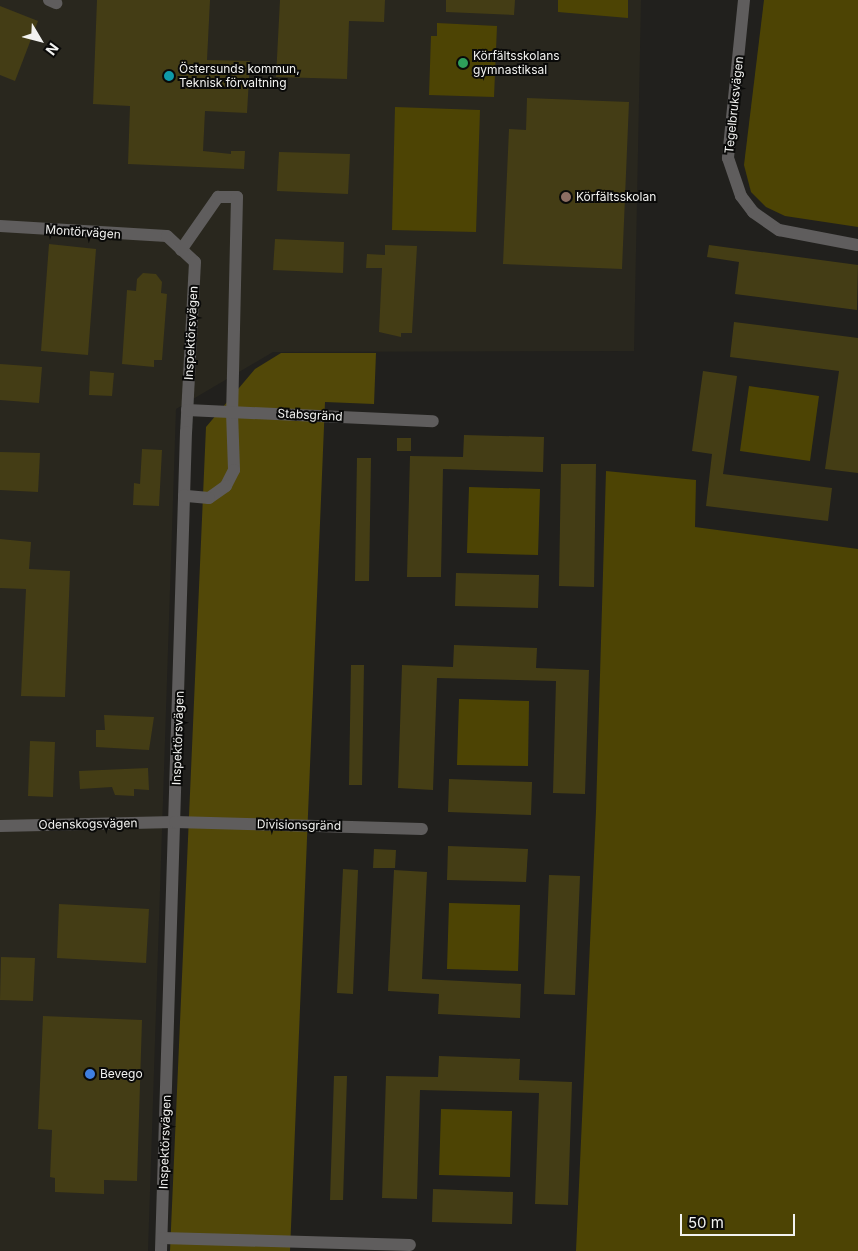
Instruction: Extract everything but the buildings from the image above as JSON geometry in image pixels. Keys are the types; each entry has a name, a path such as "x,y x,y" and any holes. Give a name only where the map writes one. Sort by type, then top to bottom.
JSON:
{"street":[{"name":"Tegelbruksvägen","path":"744,0 728,158 741,196 753,212 779,230 858,245"},
{"path":"181,250 218,197 237,197 232,412 236,456 226,486 209,498 184,496"},
{"name":"Montörvägen","path":"0,226 167,236"},
{"name":"Inspektörsvägen","path":"161,1251 176,822 184,496 194,262 167,236"},
{"name":"Stabsgränd","path":"187,410 433,421"},
{"name":"Odenskogsvägen","path":"0,826 176,822"},
{"name":"Divisionsgränd","path":"176,822 422,829"},
{"path":"162,1238 410,1245"}],"shaded area":[{"path":"0,0 641,0 634,351 273,352 176,409 148,1251 0,1251"},
{"path":"558,0 628,0 628,18 558,12"},
{"path":"764,0 858,0 858,227 785,216 766,207 751,192 744,165"},
{"name":"Körfältsskolans gymnastiksal","path":"437,23 497,26 494,97 429,95 431,36 437,36"},
{"path":"395,107 480,110 476,232 392,230"},
{"path":"281,353 376,353 374,404 325,402 290,1251 170,1251 206,427 255,369"},
{"path":"749,386 819,396 810,461 740,451"},
{"path":"606,471 696,480 695,527 858,549 858,1251 576,1251 596,811"},
{"path":"469,487 540,489 538,555 467,553"},
{"path":"459,699 529,701 528,766 457,765"},
{"path":"449,903 520,905 518,971 447,969"},
{"path":"441,1109 512,1111 510,1177 439,1175"}],"place":[{"name":"Körfältsskolans gymnastiksal","path":"463,63"},
{"name":"Östersunds kommun, Teknisk förvaltning","path":"169,76"},
{"name":"Körfältsskolan","path":"566,197"},
{"name":"Bevego","path":"90,1074"}]}
